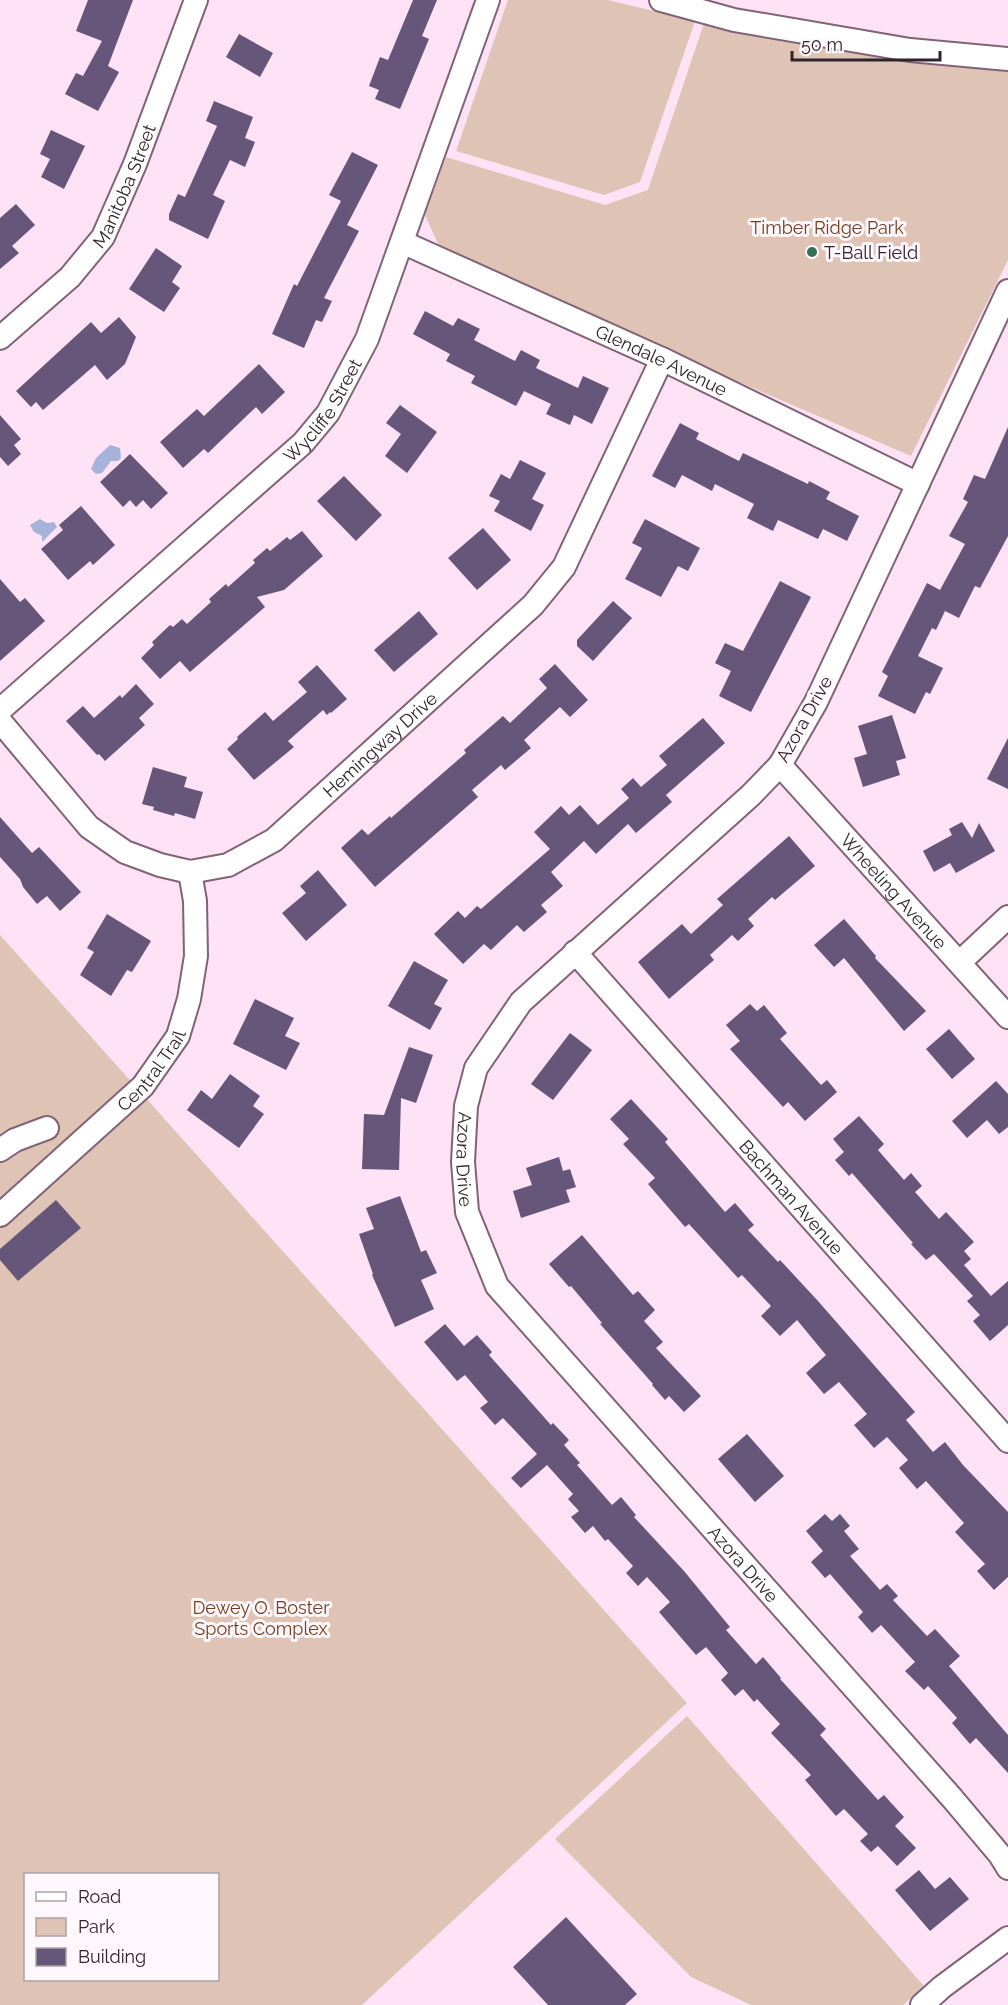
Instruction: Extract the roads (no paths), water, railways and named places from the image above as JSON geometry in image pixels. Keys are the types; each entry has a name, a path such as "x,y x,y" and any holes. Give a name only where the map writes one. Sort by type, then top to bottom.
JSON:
{"street":[{"name":"Manitoba Street","path":"0,338 70,277 103,237 135,164 196,0"},
{"name":"Wycliffe Street","path":"0,710 303,443 328,413 367,339 488,0"},
{"path":"661,0 734,20 910,50 1008,59"},
{"name":"Glendale Avenue","path":"402,242 662,359 918,484"},
{"name":"Azora Drive","path":"1008,291 816,702 780,765 751,795 521,1002 476,1068 466,1106 463,1162 467,1212 497,1286 952,1798 1000,1855 1008,1868"},
{"name":"Hemingway Drive","path":"0,721 89,827 125,852 160,865 190,872 228,865 274,840 533,605 564,567 662,359"},
{"name":"Wheeling Avenue","path":"780,765 1008,1017"},
{"name":"Central Trail","path":"0,1215 142,1086 178,1036 189,999 196,956 195,901 190,872"},
{"path":"960,962 1008,917"},
{"name":"Bachman Avenue","path":"575,952 1008,1441"},
{"path":"0,1150 15,1140 47,1128"},
{"path":"922,2005 942,1987 1008,1938"}],"water":[{"path":"110,445 120,448 121,458 118,461 111,461 102,473 96,474 91,469 96,458"},
{"path":"40,519 47,523 54,522 57,527 42,542 42,536 34,532 30,525"}],"place":[{"name":"T-Ball Field","path":"812,252"}],"park label":[{"name":"Timber Ridge Park","path":"827,227"},
{"name":"Dewey O. Boster Sports Complex","path":"261,1617"}]}
